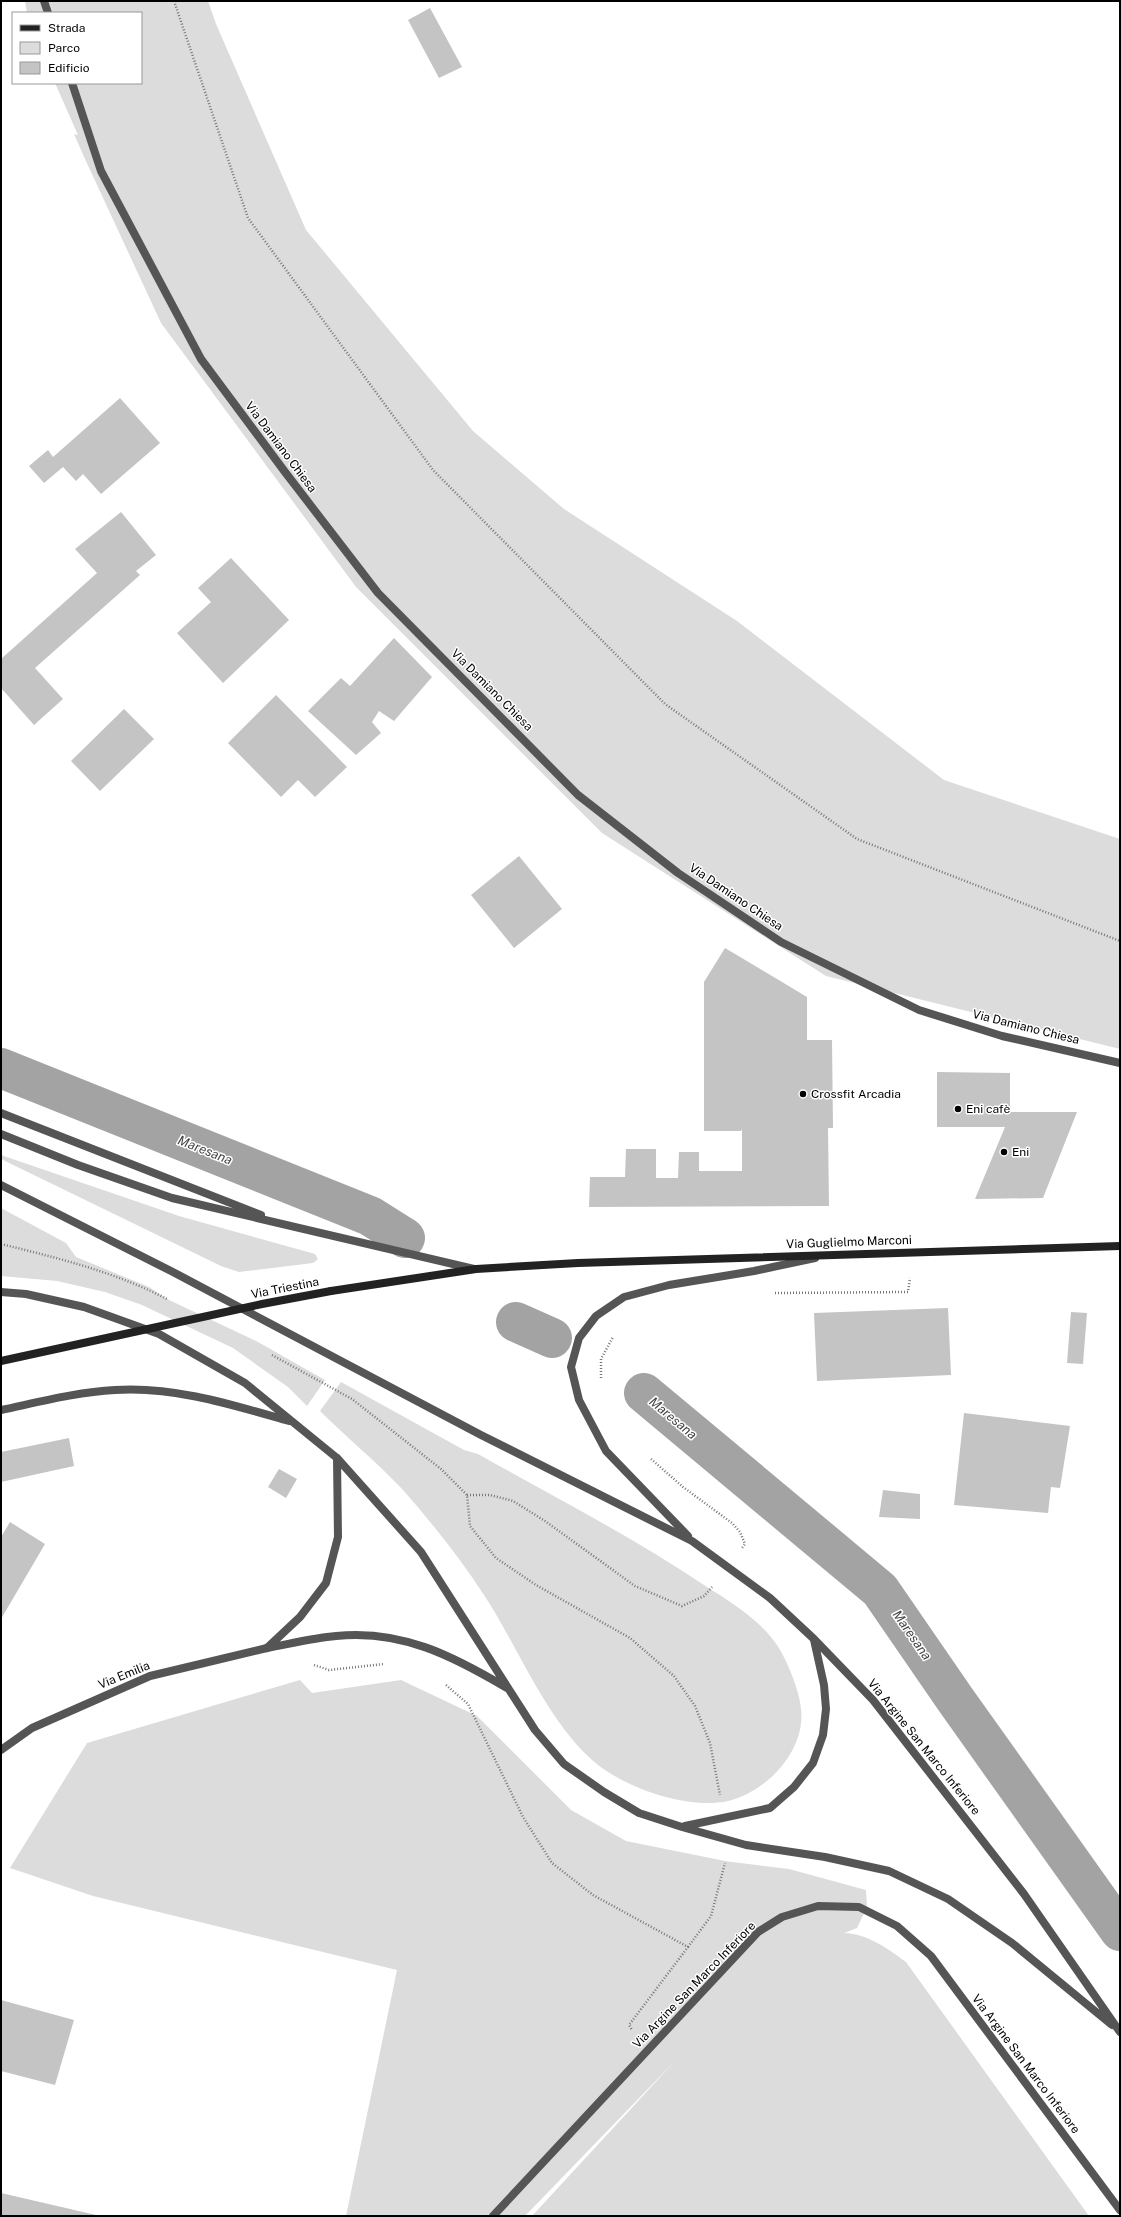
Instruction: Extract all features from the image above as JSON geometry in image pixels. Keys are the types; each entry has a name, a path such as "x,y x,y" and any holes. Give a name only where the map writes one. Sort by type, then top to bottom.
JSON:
{"main road":[{"name":"Via Guglielmo Marconi","path":"578,1263 1120,1246"},
{"name":"Via Triestina","path":"1,1361 262,1304 330,1291 476,1270 578,1263"}],"street":[{"path":"44,1 48,12"},
{"name":"Via Damiano Chiesa","path":"72,84 101,171 201,359 284,472 378,593 578,795 678,873 781,942 919,1010 1002,1036 1120,1063"},
{"path":"1,1113 288,1226"},
{"path":"1,1134 78,1165 172,1198 476,1270"},
{"path":"1,1185 164,1267 481,1435 692,1541"},
{"path":"692,1541 606,1451 578,1400 571,1367 579,1338 596,1316 624,1297 668,1285 754,1271 826,1255"},
{"path":"1,1292 26,1294 84,1307 159,1334 245,1382 337,1458 421,1552 535,1730 564,1764 604,1792 640,1812 682,1827 746,1845 825,1857 896,1874 948,1899 1012,1943 1120,2032"},
{"path":"1,1410 77,1394 116,1389 184,1393 292,1421"},
{"path":"267,1648 300,1616 326,1584 338,1537 337,1458"},
{"name":"Via Argine San Marco Inferiore","path":"692,1541 770,1598 814,1639 873,1700 1024,1894 1120,2032"},
{"name":"Via Emilia","path":"1,1750 32,1728 150,1676 267,1648 337,1636 379,1636 410,1641 460,1661 509,1690"},
{"path":"682,1827 770,1808 794,1787 813,1763 823,1735 826,1709 824,1685 814,1639"},
{"name":"Via Argine San Marco Inferiore","path":"493,2216 758,1932 782,1917 818,1906 859,1907 898,1926 931,1956 1120,2210"}],"path":[{"path":"174,1 248,218 433,470 665,704 857,839 1120,941"},
{"path":"1,1244 70,1261 142,1286 170,1301"},
{"path":"767,1293 814,1294 908,1292 912,1252"},
{"path":"601,1384 601,1359 614,1335"},
{"path":"267,1352 352,1399 441,1469 467,1495 470,1526 496,1558 536,1585 630,1638 674,1676 695,1706 710,1743 720,1798"},
{"path":"308,1662 329,1670 391,1663"},
{"path":"444,1683 468,1704 523,1817 552,1863 593,1895 688,1947"},
{"path":"643,2054 629,2025 711,1916 725,1861"}],"green space":[{"path":"25,1 208,1 216,24 306,230 473,431 564,509 737,621 944,780 1120,839 1120,1049 826,976 602,833 356,587 161,323 85,159 74,134 78,135 55,84 142,84 142,12 27,12"},
{"path":"1,1155 179,1216 315,1254 318,1259 313,1263 239,1272 221,1266 1,1159"},
{"path":"1,1208 66,1243 76,1257 149,1287 167,1299 258,1342 325,1380 307,1406 288,1387 233,1348 142,1305 105,1292 57,1281 1,1276"},
{"path":"341,1382 464,1450 478,1454 623,1535 726,1599 754,1620 770,1636 781,1651 789,1667 800,1702 801,1724 797,1739 790,1754 781,1767 770,1779 757,1789 743,1796 728,1801 698,1803 666,1797 635,1786 608,1772 588,1756 570,1737 538,1690 484,1595 445,1541 403,1490 320,1411"},
{"path":"300,1680 312,1693 401,1680 477,1716 571,1810 626,1841 725,1861 789,1869 866,1890 867,1907 857,1928 844,1933 869,1939 906,1962 1089,2216 532,2216 675,2061 525,2216 346,2216 397,1970 93,1896 10,1868 87,1743"}],"building":[{"path":"430,8 462,67 439,78 408,20"},
{"path":"120,398 160,443 101,494 83,474 76,481 63,467 44,483 29,466 48,450 53,457"},
{"path":"121,512 156,555 136,571 140,575 35,668 63,699 34,725 1,688 1,659 97,573 75,549"},
{"path":"231,558 289,620 223,683 177,633 211,602 198,588"},
{"path":"394,638 432,677 394,721 379,711 372,722 381,733 356,755 308,711 341,678 350,686"},
{"path":"276,695 347,767 315,797 298,780 281,797 228,743"},
{"path":"124,709 154,739 100,791 71,761"},
{"path":"519,856 562,909 514,948 471,895"},
{"path":"725,948 807,997 807,1040 832,1040 833,1128 828,1128 829,1206 589,1207 590,1177 625,1177 626,1149 656,1149 656,1178 678,1178 679,1152 699,1152 699,1171 742,1171 742,1129 741,1131 704,1131 704,982"},
{"path":"937,1072 1010,1073 1010,1112 1077,1112 1043,1198 975,1199 1005,1127 937,1127"},
{"path":"948,1308 951,1375 817,1381 814,1313"},
{"path":"1071,1312 1087,1313 1083,1364 1067,1363"},
{"path":"964,1413 1070,1426 1060,1488 1051,1487 1048,1513 954,1505"},
{"path":"69,1438 74,1466 1,1482 1,1452"},
{"path":"279,1469 297,1479 286,1498 268,1487"},
{"path":"883,1490 920,1494 920,1519 879,1517"},
{"path":"10,1522 45,1544 1,1619 1,1537"},
{"path":"1,2000 74,2020 55,2085 1,2071"},
{"path":"1,2193 96,2215 96,2216 1,2216"}],"waterway":[{"name":"Maresana","path":"1,1068 370,1216 405,1238"},
{"name":"Maresana","path":"516,1322 552,1338"},
{"name":"Maresana","path":"644,1393 880,1590 955,1699 1120,1931"}],"place":[{"name":"Crossfit Arcadia","path":"803,1094"},
{"name":"Eni cafè","path":"958,1109"},
{"name":"Eni","path":"1004,1152"}]}
